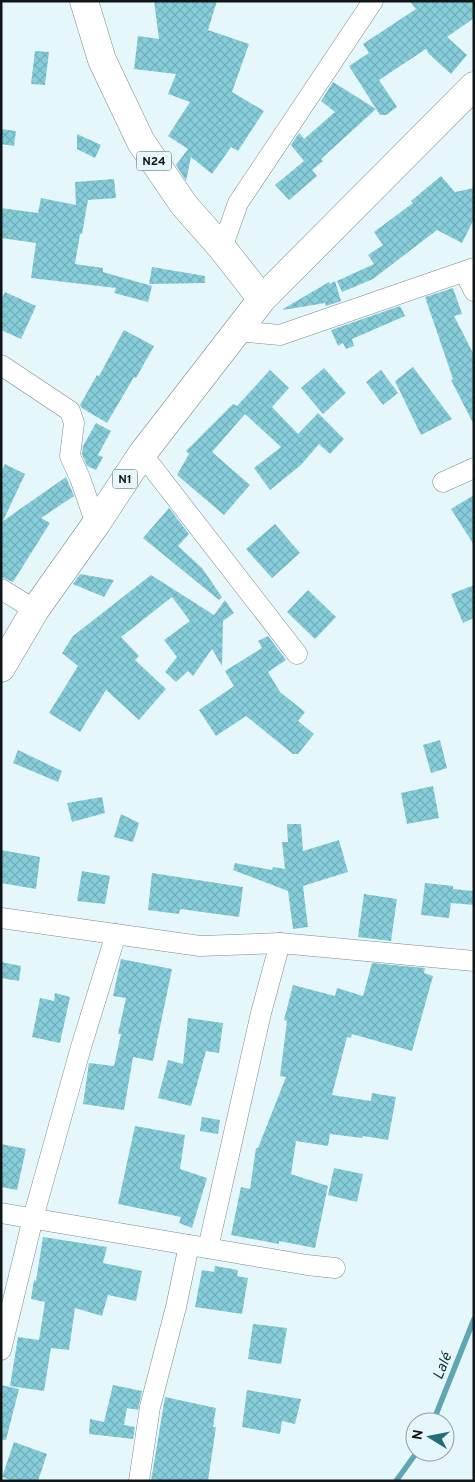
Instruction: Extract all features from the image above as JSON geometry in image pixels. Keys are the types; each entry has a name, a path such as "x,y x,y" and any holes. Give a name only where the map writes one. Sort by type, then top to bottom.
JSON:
{"main road":[{"name":"N24","path":"84,1 102,60 141,142 184,205 222,248 262,299"},
{"name":"N1","path":"1,668 35,610 96,524 142,454 262,299 474,86"}],"street":[{"path":"222,248 238,203 369,3"},
{"path":"236,331 280,335 469,270 474,291"},
{"path":"1,365 70,411 74,423 70,456 96,524"},
{"path":"142,454 297,654"},
{"path":"443,482 474,468"},
{"path":"1,589 35,610"},
{"path":"1,918 200,946 280,943 474,961"},
{"path":"1,1350 33,1218 81,1047 116,934"},
{"path":"139,1481 150,1407 176,1307 198,1246 280,943"},
{"path":"1,1213 307,1265 335,1268"}],"building":[{"path":"154,1 217,1 208,30 249,44 232,92 264,111 238,151 231,147 212,174 191,157 186,181 176,165 188,149 168,136 190,102 168,94 176,74 134,69 138,36 159,39"},
{"path":"409,1 474,1 474,18 447,37 467,55 451,74 426,49 379,80 397,107 386,115 380,115 349,66 369,53 363,44 416,9"},
{"path":"35,51 49,52 45,85 31,84"},
{"path":"333,82 376,109 321,159 323,161 312,170 317,176 289,200 275,185 304,161 291,145 299,133 304,139 335,112 321,101"},
{"path":"1,129 16,131 14,146 1,144"},
{"path":"77,134 101,145 95,158 77,149"},
{"path":"441,176 455,192 474,188 474,219 462,243 437,230 373,279 342,292 337,281 374,264 368,255 383,245 374,232 413,203 411,201"},
{"path":"114,179 116,198 88,200 75,264 103,268 103,272 152,286 148,302 114,293 116,288 31,278 36,243 1,238 1,208 38,213 41,198 76,205 75,182"},
{"path":"152,267 205,276 205,283 149,284"},
{"path":"335,281 341,301 326,306 325,303 283,310 329,282 330,284"},
{"path":"453,288 462,314 454,316 474,355 474,425 451,380 453,379 425,297"},
{"path":"5,292 36,306 21,339 1,330 1,300"},
{"path":"400,306 405,316 352,339 354,346 346,349 343,343 338,346 331,330"},
{"path":"124,330 154,346 107,423 80,405 97,375 99,376"},
{"path":"413,367 452,419 421,435 395,381"},
{"path":"324,368 346,393 323,414 301,388"},
{"path":"270,370 289,388 272,407 298,434 318,413 344,439 330,454 319,444 301,465 270,490 254,468 281,447 245,414 212,452 250,485 224,515 177,475 189,454 186,451 233,404 237,406"},
{"path":"381,370 398,393 383,405 366,382"},
{"path":"96,423 111,431 98,455 103,457 96,470 87,466 82,454 83,446"},
{"path":"5,464 25,474 3,521 66,477 74,496 41,518 50,523 13,582 1,577 1,472"},
{"path":"474,495 474,545 451,509"},
{"path":"169,508 189,534 178,546 202,568 222,597 219,600 143,538"},
{"path":"275,524 300,553 272,578 246,549"},
{"path":"80,574 114,580 104,597 73,584"},
{"path":"151,575 214,615 225,600 234,613 223,621 222,666 212,649 193,676 188,671 176,682 165,672 177,657 164,640 190,621 172,597 121,637 139,656 135,660 166,689 139,720 106,690 80,732 49,713 78,666 62,653 73,636"},
{"path":"474,585 474,618 463,623 451,594"},
{"path":"308,590 336,617 315,639 287,612"},
{"path":"268,636 286,660 268,672 280,692 305,712 298,721 314,734 298,754 293,754 246,716 216,736 199,710 234,686 225,671 262,648 258,641"},
{"path":"440,740 447,768 431,773 423,745"},
{"path":"18,750 62,771 58,782 13,763"},
{"path":"433,786 439,818 407,824 401,793"},
{"path":"102,797 105,813 72,822 67,803"},
{"path":"121,814 139,823 133,842 114,837"},
{"path":"287,824 301,824 303,851 339,840 348,872 303,886 308,927 293,929 288,891 233,870 235,863 272,870 273,867 285,869 282,842 288,842"},
{"path":"1,850 40,857 36,889 1,883"},
{"path":"82,871 110,876 105,904 77,901"},
{"path":"152,873 243,887 239,917 180,909 179,914 148,910"},
{"path":"425,883 453,886 453,889 474,891 474,905 451,903 449,918 421,915"},
{"path":"364,894 397,899 391,941 358,937"},
{"path":"121,959 172,969 153,1061 133,1057 124,1110 83,1104 89,1063 114,1066 121,1034 118,1034 126,998 113,996"},
{"path":"1,962 21,966 19,981 1,978"},
{"path":"372,963 425,968 424,973 433,976 412,1051 352,1034 351,1038 347,1037 332,1095 371,1101 372,1093 396,1097 388,1140 330,1134 328,1146 296,1141 291,1174 328,1186 315,1248 279,1241 279,1244 231,1235 241,1187 250,1189 256,1148 258,1148 286,1077 280,1076 287,1021 284,1020 293,985 335,996 337,988 363,996"},
{"path":"55,993 70,997 60,1043 32,1037 40,998 54,1001"},
{"path":"188,1018 223,1023 219,1053 206,1051 191,1106 158,1098 168,1060 183,1064"},
{"path":"202,1117 220,1120 218,1134 200,1131"},
{"path":"135,1126 185,1135 180,1169 207,1178 192,1228 179,1223 181,1217 118,1204"},
{"path":"1,1144 26,1149 17,1190 1,1187"},
{"path":"334,1168 363,1174 357,1202 328,1195"},
{"path":"43,1237 107,1247 103,1263 142,1271 136,1301 108,1295 102,1316 75,1308 69,1350 51,1348 44,1391 10,1386 18,1337 39,1340 45,1302 31,1299"},
{"path":"215,1266 238,1270 237,1276 248,1278 242,1314 195,1307 202,1270 214,1272"},
{"path":"253,1324 287,1328 281,1364 248,1359"},
{"path":"1,1385 19,1389 6,1440 1,1440"},
{"path":"113,1385 142,1391 138,1410 127,1408 124,1425 135,1427 133,1439 89,1434 90,1419 104,1422"},
{"path":"247,1390 301,1399 295,1424 282,1421 280,1434 242,1427"},
{"path":"165,1397 216,1408 213,1427 216,1427 208,1481 151,1481"},
{"path":"14,1442 47,1454 38,1481 13,1481 2,1477"}],"waterway":[{"name":"Lalé","path":"437,1412 474,1319"},
{"name":"Lalé","path":"396,1481 410,1462"}]}
